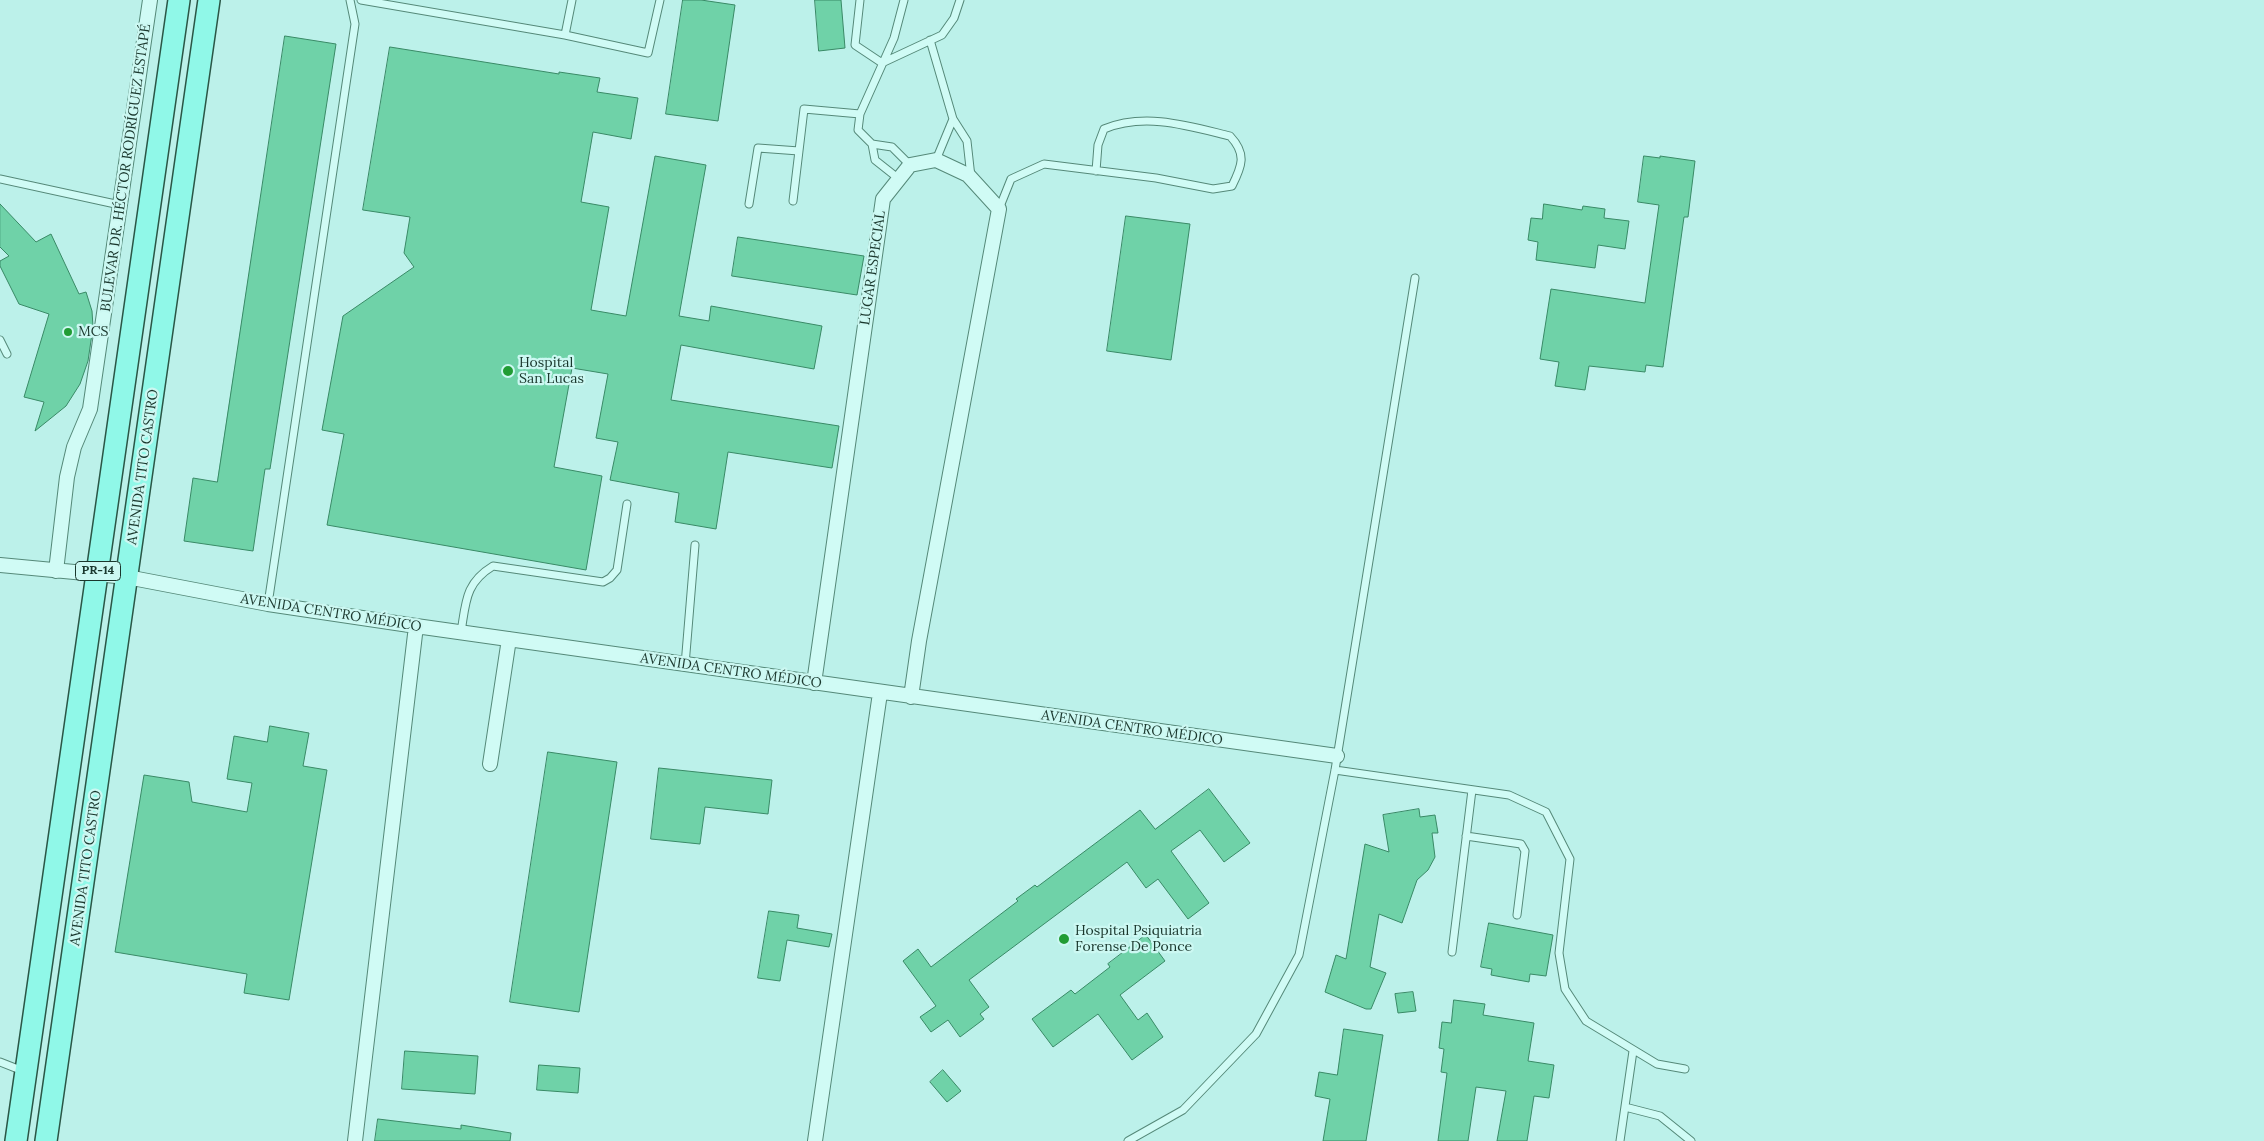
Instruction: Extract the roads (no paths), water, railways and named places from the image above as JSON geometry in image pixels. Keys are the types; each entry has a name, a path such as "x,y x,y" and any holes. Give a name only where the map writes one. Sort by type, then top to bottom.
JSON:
{"main road":[{"name":"PR-14","path":"16,1141 98,575 178,0"},
{"name":"AVENIDA TITO CASTRO","path":"46,1141 209,0"}],"street":[{"name":"BULEVAR DR. HÉCTOR RODRÍGUEZ ESTAPÉ","path":"56,571 67,478 74,447 90,409 150,0"},
{"path":"910,166 936,160 968,175 999,209 919,640 911,697"},
{"name":"LUGAR ESPECIAL","path":"814,683 882,199 910,166"},
{"name":"AVENIDA CENTRO MÉDICO","path":"0,565 127,577 268,604 911,697 1336,763"},
{"path":"355,1141 416,626"},
{"path":"490,764 509,639"},
{"path":"815,1141 880,693"}],"lane":[{"path":"268,604 354,24 350,0"},
{"path":"361,0 566,35 648,54 660,0"},
{"path":"566,35 572,0"},
{"path":"860,0 855,45 882,63"},
{"path":"899,179 875,160 872,144 858,130 860,114 894,38 904,0"},
{"path":"882,63 942,35 954,18 960,0"},
{"path":"930,40 953,120 967,141 971,179"},
{"path":"793,201 804,109 860,114"},
{"path":"936,160 953,120"},
{"path":"999,209 1012,179 1044,164 1096,171 1156,178 1213,190 1232,186 1242,167 1239,145 1230,136 1149,120 1121,122 1104,129 1098,144 1096,171"},
{"path":"872,144 892,147 910,166"},
{"path":"750,204 758,148 799,152"},
{"path":"0,179 120,205"},
{"path":"1128,1141 1183,1110 1256,1034 1299,955 1336,763 1415,278"},
{"path":"0,340 6,354"},
{"path":"461,632 468,593 474,580 493,566 603,582 610,578 617,570 627,504"},
{"path":"685,665 695,545"},
{"path":"1336,763 1472,790 1510,795 1546,812 1570,859 1559,954 1565,989 1586,1021 1633,1052 1657,1064 1685,1069"},
{"path":"1452,952 1472,790"},
{"path":"1466,836 1521,844 1525,851 1517,915"},
{"path":"1620,1141 1633,1052"},
{"path":"0,1062 26,1072"},
{"path":"1625,1107 1660,1116 1691,1141"}],"place":[{"name":"MCS","path":"68,332"},
{"name":"Hospital San Lucas","path":"508,371"},
{"name":"Hospital Psiquiatria Forense De Ponce","path":"1064,939"}]}
